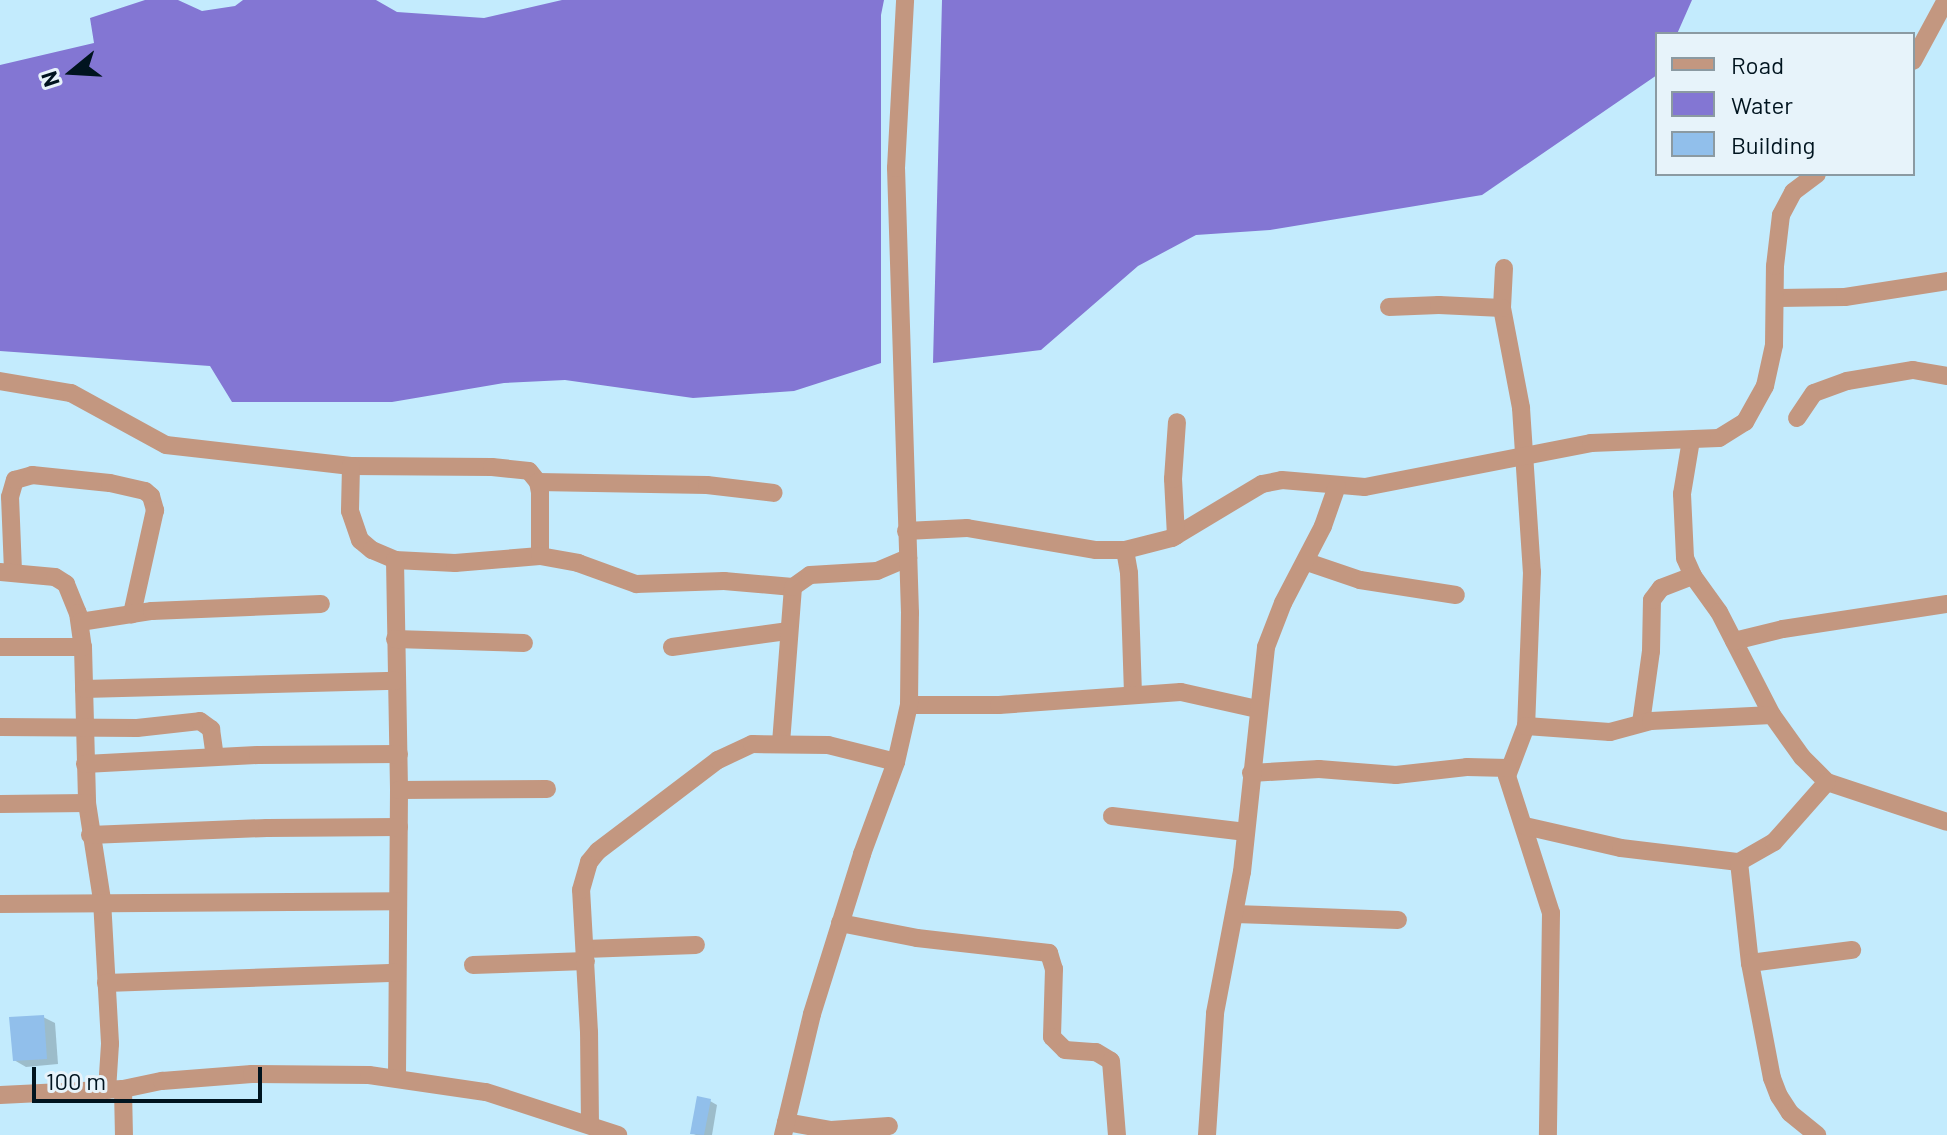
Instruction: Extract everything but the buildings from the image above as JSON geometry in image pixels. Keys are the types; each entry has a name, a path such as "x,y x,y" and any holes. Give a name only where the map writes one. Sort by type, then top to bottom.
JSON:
{"street":[{"path":"889,1126 831,1130 784,1128 812,1014 896,762 909,705 908,558 896,168 905,0"},
{"path":"1915,57 1946,0"},
{"path":"906,531 967,528 1096,550 1125,550 1176,536 1262,484 1282,480 1337,486 1388,484 1591,443 1719,438 1733,431 1753,412 1771,366 1781,215 1793,192 1814,176"},
{"path":"1504,268 1502,308 1521,408 1522,459 1532,572 1526,726 1508,768 1509,785 1525,826 1551,913 1548,1135"},
{"path":"1775,298 1845,297 1947,281"},
{"path":"1389,307 1439,305 1502,308"},
{"path":"1797,418 1814,393 1835,384 1905,370 1947,376"},
{"path":"0,381 71,393 166,445 351,466 529,471 538,482 540,556"},
{"path":"1176,536 1173,479 1177,422"},
{"path":"1691,440 1682,503 1685,558 1693,576 1719,612 1772,715 1802,757 1827,782 1947,822"},
{"path":"351,466 350,511 360,540 372,550 395,560 465,563 540,556 578,563 636,584 714,581 793,587 810,575 877,571 908,558"},
{"path":"124,1135 110,1044 102,900 87,803 80,622 66,584 40,573 6,571 10,497 15,480 32,475 110,483 145,491 155,503 155,510 132,614"},
{"path":"538,482 707,485 774,493"},
{"path":"1207,1135 1215,1013 1235,914 1257,709 1273,627 1307,562 1337,486"},
{"path":"1125,550 1129,573 1133,693"},
{"path":"395,560 399,754 397,1077"},
{"path":"1307,562 1375,583 1456,595"},
{"path":"1641,723 1651,651 1652,600 1661,588 1693,576"},
{"path":"781,743 787,631 793,587"},
{"path":"80,622 132,614 321,604"},
{"path":"1734,641 1783,629 1947,604"},
{"path":"672,647 787,631"},
{"path":"395,639 524,643"},
{"path":"0,647 83,647"},
{"path":"84,689 396,681"},
{"path":"909,705 999,705 1133,693 1193,693 1257,709"},
{"path":"1526,726 1610,732 1641,723 1772,715"},
{"path":"0,727 137,728 200,721 211,729 215,756"},
{"path":"590,1125 583,874 598,851 718,760 752,744 847,748 896,762"},
{"path":"85,764 215,756 399,754"},
{"path":"1251,773 1319,769 1396,775 1467,767 1508,768"},
{"path":"1525,826 1621,848 1739,862 1774,842 1827,782"},
{"path":"399,790 547,789"},
{"path":"0,804 87,803"},
{"path":"1112,816 1246,832"},
{"path":"90,835 267,828 399,827"},
{"path":"1739,862 1750,963 1779,1096 1790,1113 1817,1135"},
{"path":"0,904 102,900 398,901"},
{"path":"1235,914 1398,920"},
{"path":"840,923 917,938 1049,953 1054,969 1052,1037 1065,1050 1096,1052 1111,1061 1117,1135"},
{"path":"473,965 696,945"},
{"path":"1750,963 1852,950"},
{"path":"106,983 397,973"},
{"path":"0,1095 115,1090 162,1081 252,1074 397,1077 486,1092 618,1135"}],"water":[{"path":"145,0 178,0 202,11 235,6 243,0 376,0 397,12 484,18 562,0 884,0 881,15 881,363 794,391 693,398 565,380 504,383 392,402 232,402 210,366 0,351 0,65 94,43 90,18"},
{"path":"942,0 1692,0 1678,32 1655,32 1655,76 1482,195 1270,230 1196,235 1138,266 1041,350 933,363"}]}
